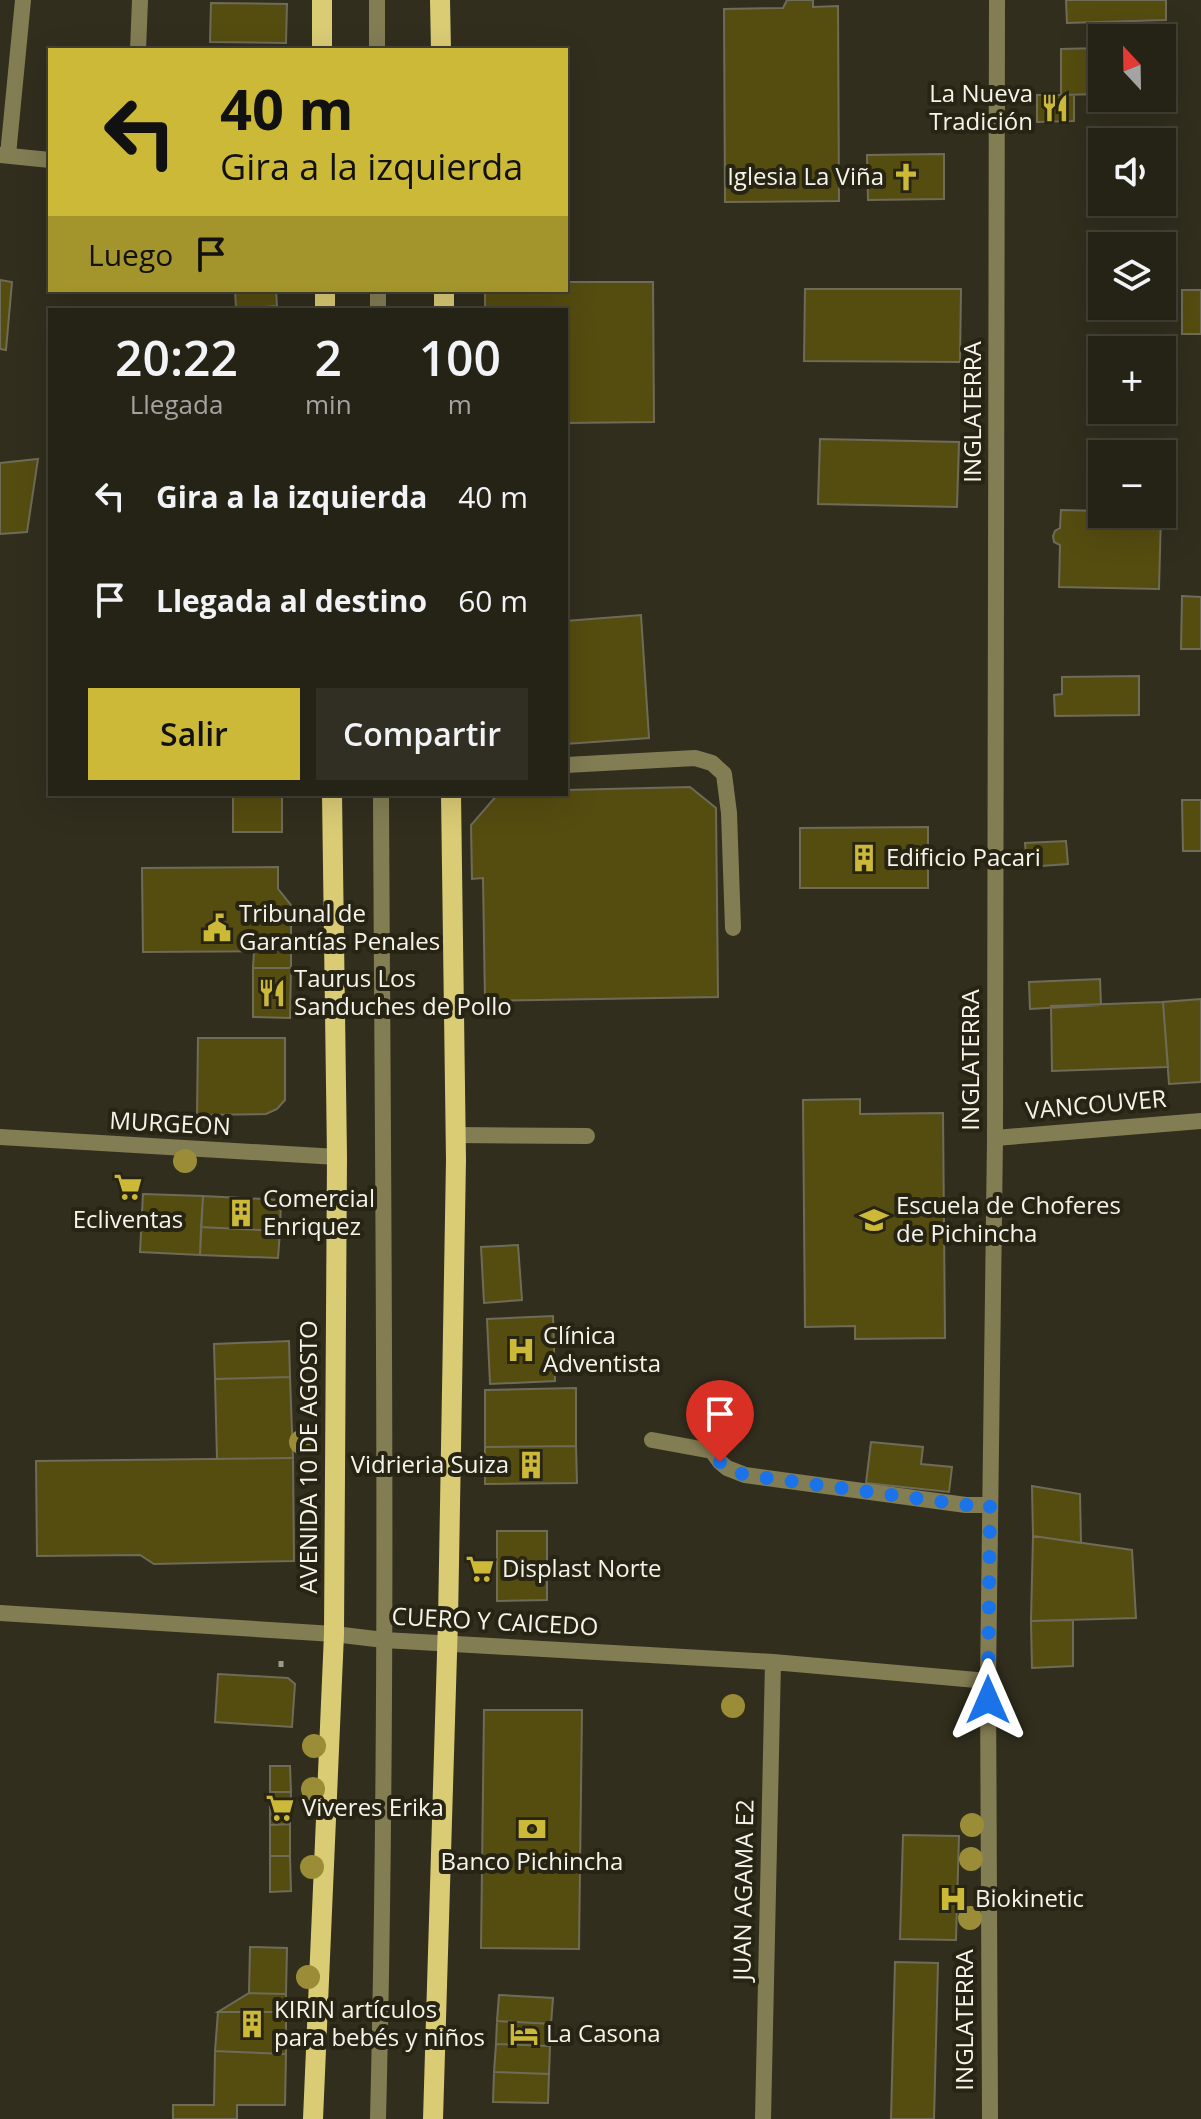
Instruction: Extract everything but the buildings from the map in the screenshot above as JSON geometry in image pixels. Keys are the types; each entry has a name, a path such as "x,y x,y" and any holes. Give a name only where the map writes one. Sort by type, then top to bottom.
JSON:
{"main road":[{"path":"322,0 322,48"},
{"path":"440,0 441,48"},
{"name":"AVENIDA 10 DE AGOSTO","path":"313,2119 334,1634 337,1157 332,796"},
{"path":"433,2119 447,1643 456,1135 451,796"}],"street":[{"path":"23,0 4,155 48,160"},
{"path":"138,48 140,0"},
{"path":"377,0 377,48"},
{"name":"INGLATERRA","path":"990,2119 988,1681 995,1138 997,0"},
{"path":"568,765 695,758 712,763 724,774 729,813 733,928"},
{"path":"378,2119 384,1640 381,796"},
{"name":"VANCOUVER","path":"995,1138 1201,1121"},
{"path":"456,1135 587,1136"},
{"name":"MURGEON","path":"0,1137 337,1157"},
{"path":"652,1440 712,1451 727,1468 745,1475 966,1505 990,1505"},
{"name":"CUERO Y CAICEDO","path":"0,1613 334,1634 384,1640 773,1662 988,1681"},
{"name":"JUAN AGAMA E2","path":"763,2119 773,1662"}],"place":[{"name":"La Nueva Tradición","path":"1055,108"},
{"name":"Iglesia La Viña","path":"906,177"},
{"name":"Edificio Pacari","path":"864,858"},
{"name":"Tribunal de Garantías Penales","path":"217,928"},
{"name":"Taurus Los Sanduches de Pollo","path":"272,993"},
{"name":"Ecliventas","path":"128,1187"},
{"name":"Comercial Enriquez","path":"241,1213"},
{"name":"Escuela de Choferes de Pichincha","path":"874,1220"},
{"name":"Clínica Adventista","path":"521,1350"},
{"name":"Vidrieria Suiza","path":"531,1465"},
{"name":"Displast Norte","path":"480,1569"},
{"name":"Viveres Erika","path":"280,1808"},
{"name":"Banco Pichincha","path":"532,1829"},
{"name":"Biokinetic","path":"953,1899"},
{"name":"KIRIN artículos para bebés y niños","path":"252,2024"},
{"name":"La Casona","path":"524,2034"}],"route":[{"path":"720,1462 745,1475 966,1505 990,1505 988,1700"}]}
